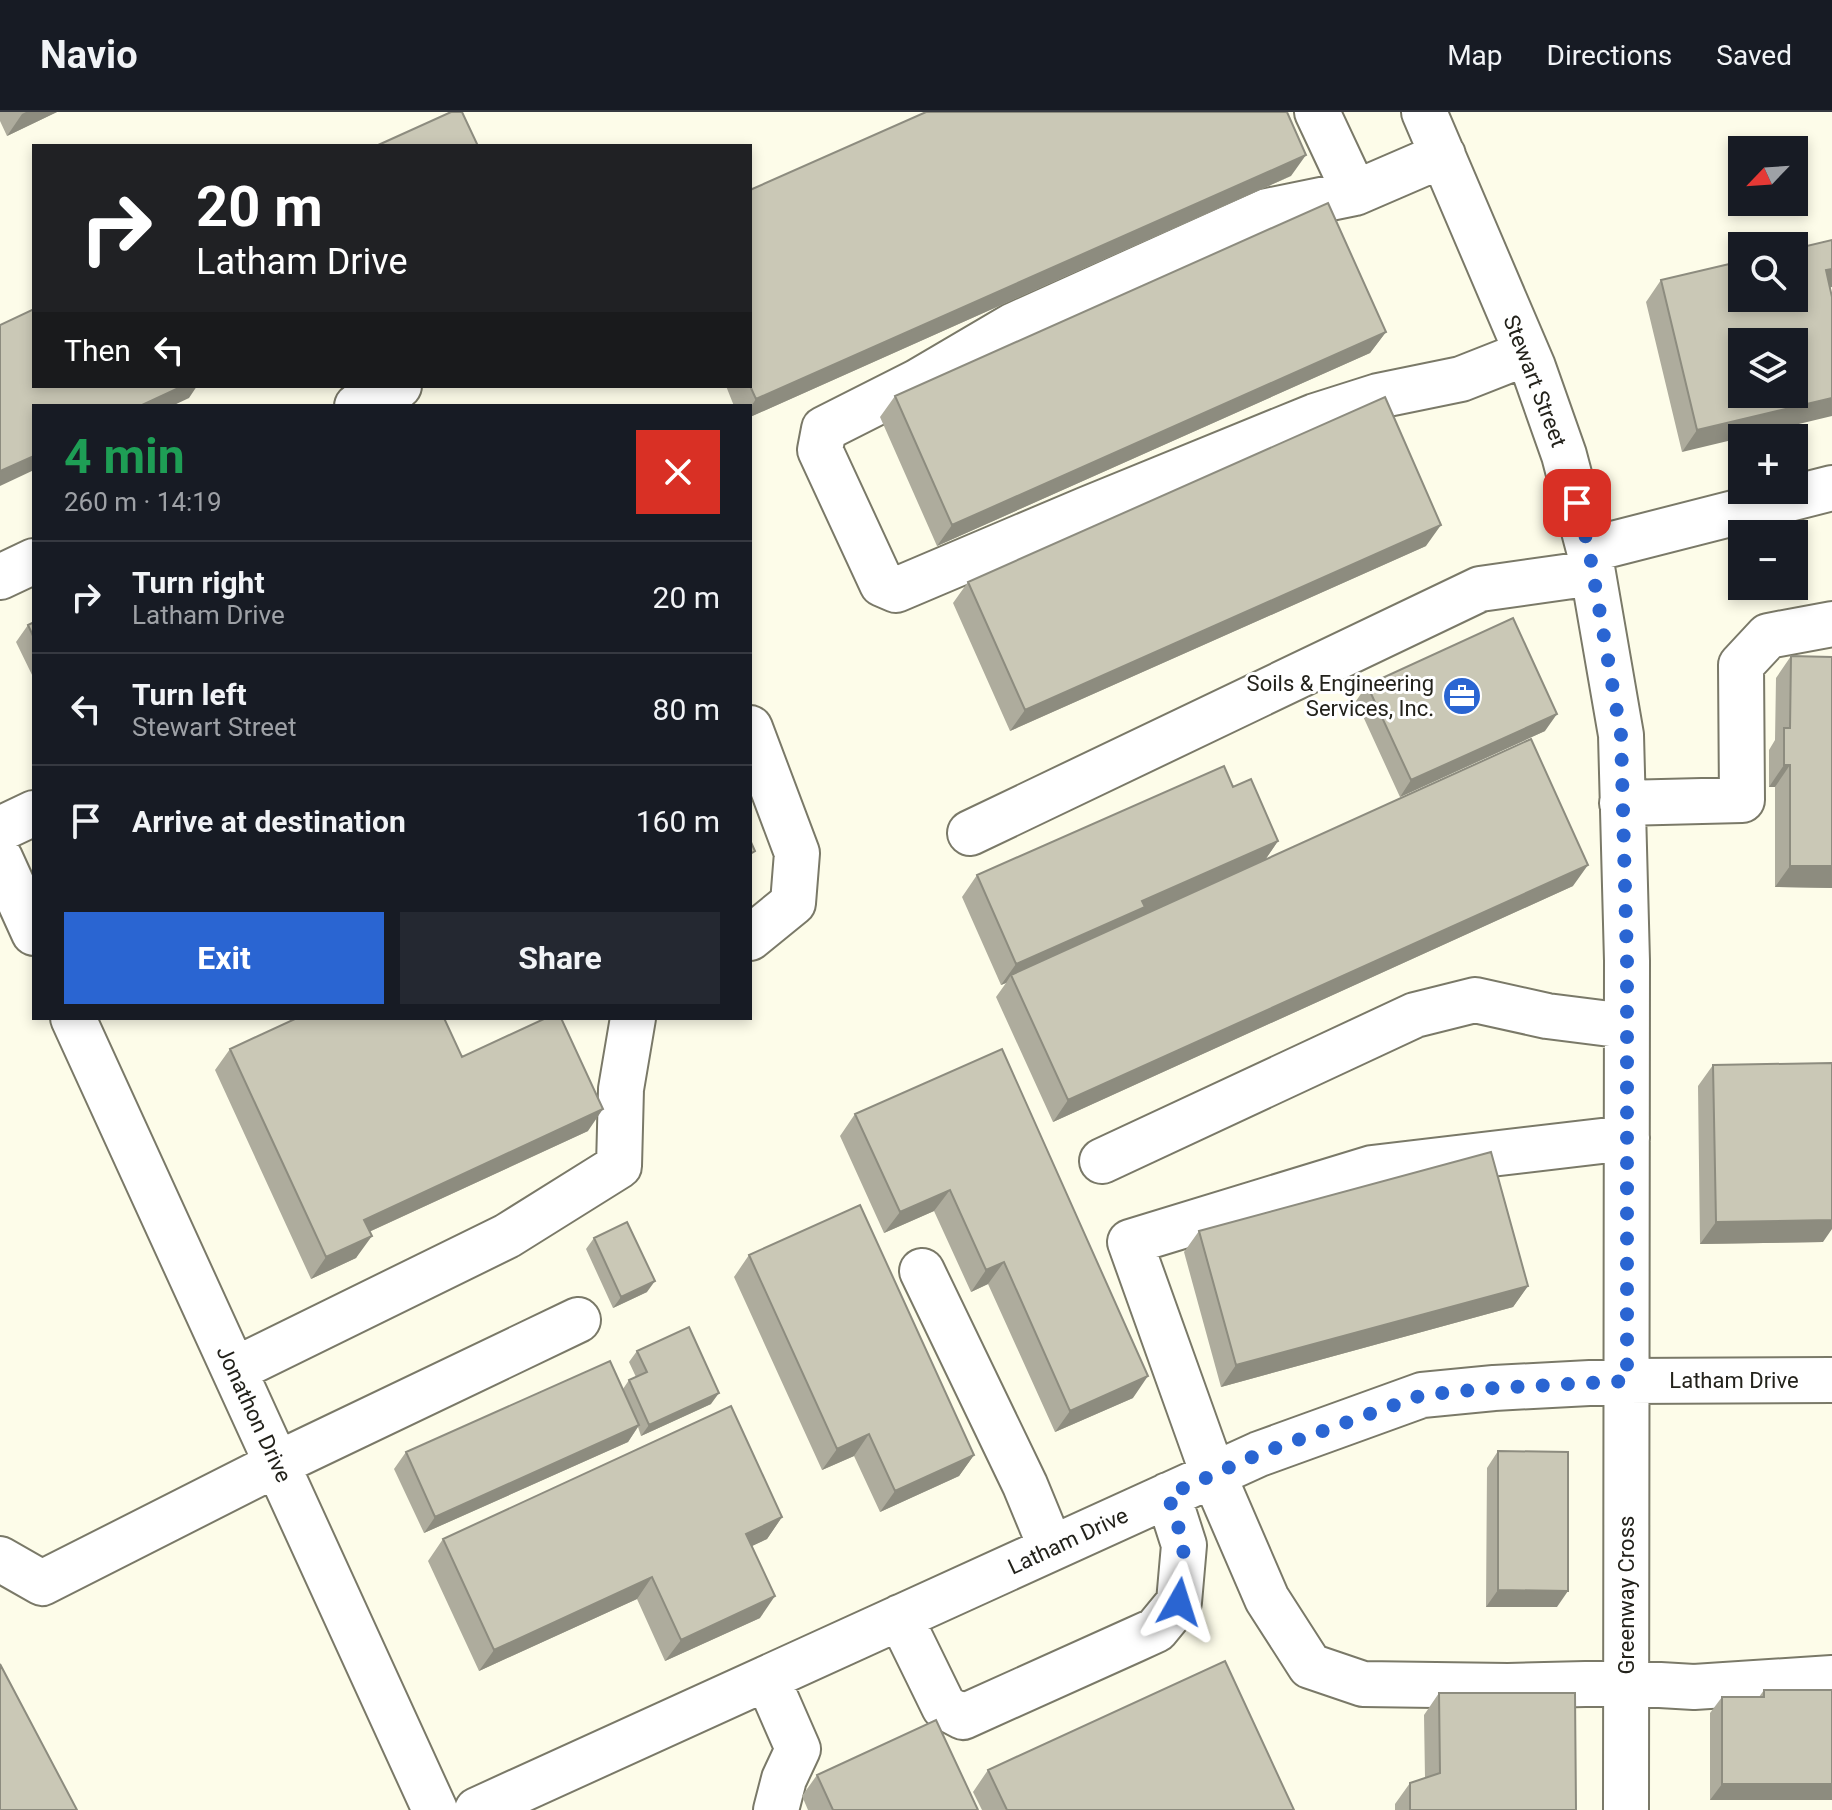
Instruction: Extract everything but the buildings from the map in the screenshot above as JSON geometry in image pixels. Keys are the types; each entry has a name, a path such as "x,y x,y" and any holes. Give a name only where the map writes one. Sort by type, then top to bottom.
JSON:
{"street":[{"path":"1317,112 1355,193"},
{"name":"Stewart Street","path":"1424,112 1527,353 1564,455 1591,562 1621,735 1627,1381"},
{"path":"1443,155 1355,193 1267,211 1014,325 917,382 824,429 820,450 882,584 896,590 1315,416 1378,396 1461,379 1527,353"},
{"path":"361,404 395,388"},
{"path":"970,833 1480,589 1591,562 1832,488"},
{"path":"0,577 32,562"},
{"path":"1622,803 1742,800 1741,665 1768,636 1832,624"},
{"path":"752,733 797,853 793,903 752,936"},
{"path":"0,829 32,814"},
{"path":"0,858 32,929"},
{"path":"1102,1161 1415,1015 1475,1000 1547,1016 1626,1026"},
{"name":"Jonathon Drive","path":"74,1020 435,1810"},
{"path":"234,1370 507,1236 619,1166 621,1089 633,1020"},
{"path":"1627,1138 1372,1168 1130,1242 1213,1474 1267,1599 1310,1666 1363,1684 1508,1686 1626,1683 1694,1687 1832,1678"},
{"path":"922,1271 1025,1485 1051,1548"},
{"path":"0,1559 42,1583 277,1464 578,1320"},
{"name":"Latham Drive","path":"477,1810 538,1798 767,1678 1213,1474 1259,1454 1422,1395 1627,1381 1832,1380"},
{"name":"Greenway Cross","path":"1626,1810 1627,1381"},
{"path":"900,1617 944,1707 963,1717 1156,1630 1179,1602 1184,1545 1168,1495"},
{"path":"767,1678 798,1749 784,1779 776,1810"}],"place":[{"name":"Soils & Engineering Services, Inc.","path":"1462,696"}],"route":[{"path":"1179,1602 1184,1545 1168,1495 1259,1454 1422,1395 1627,1381 1627,961 1621,735 1589,550 1577,503"}]}
